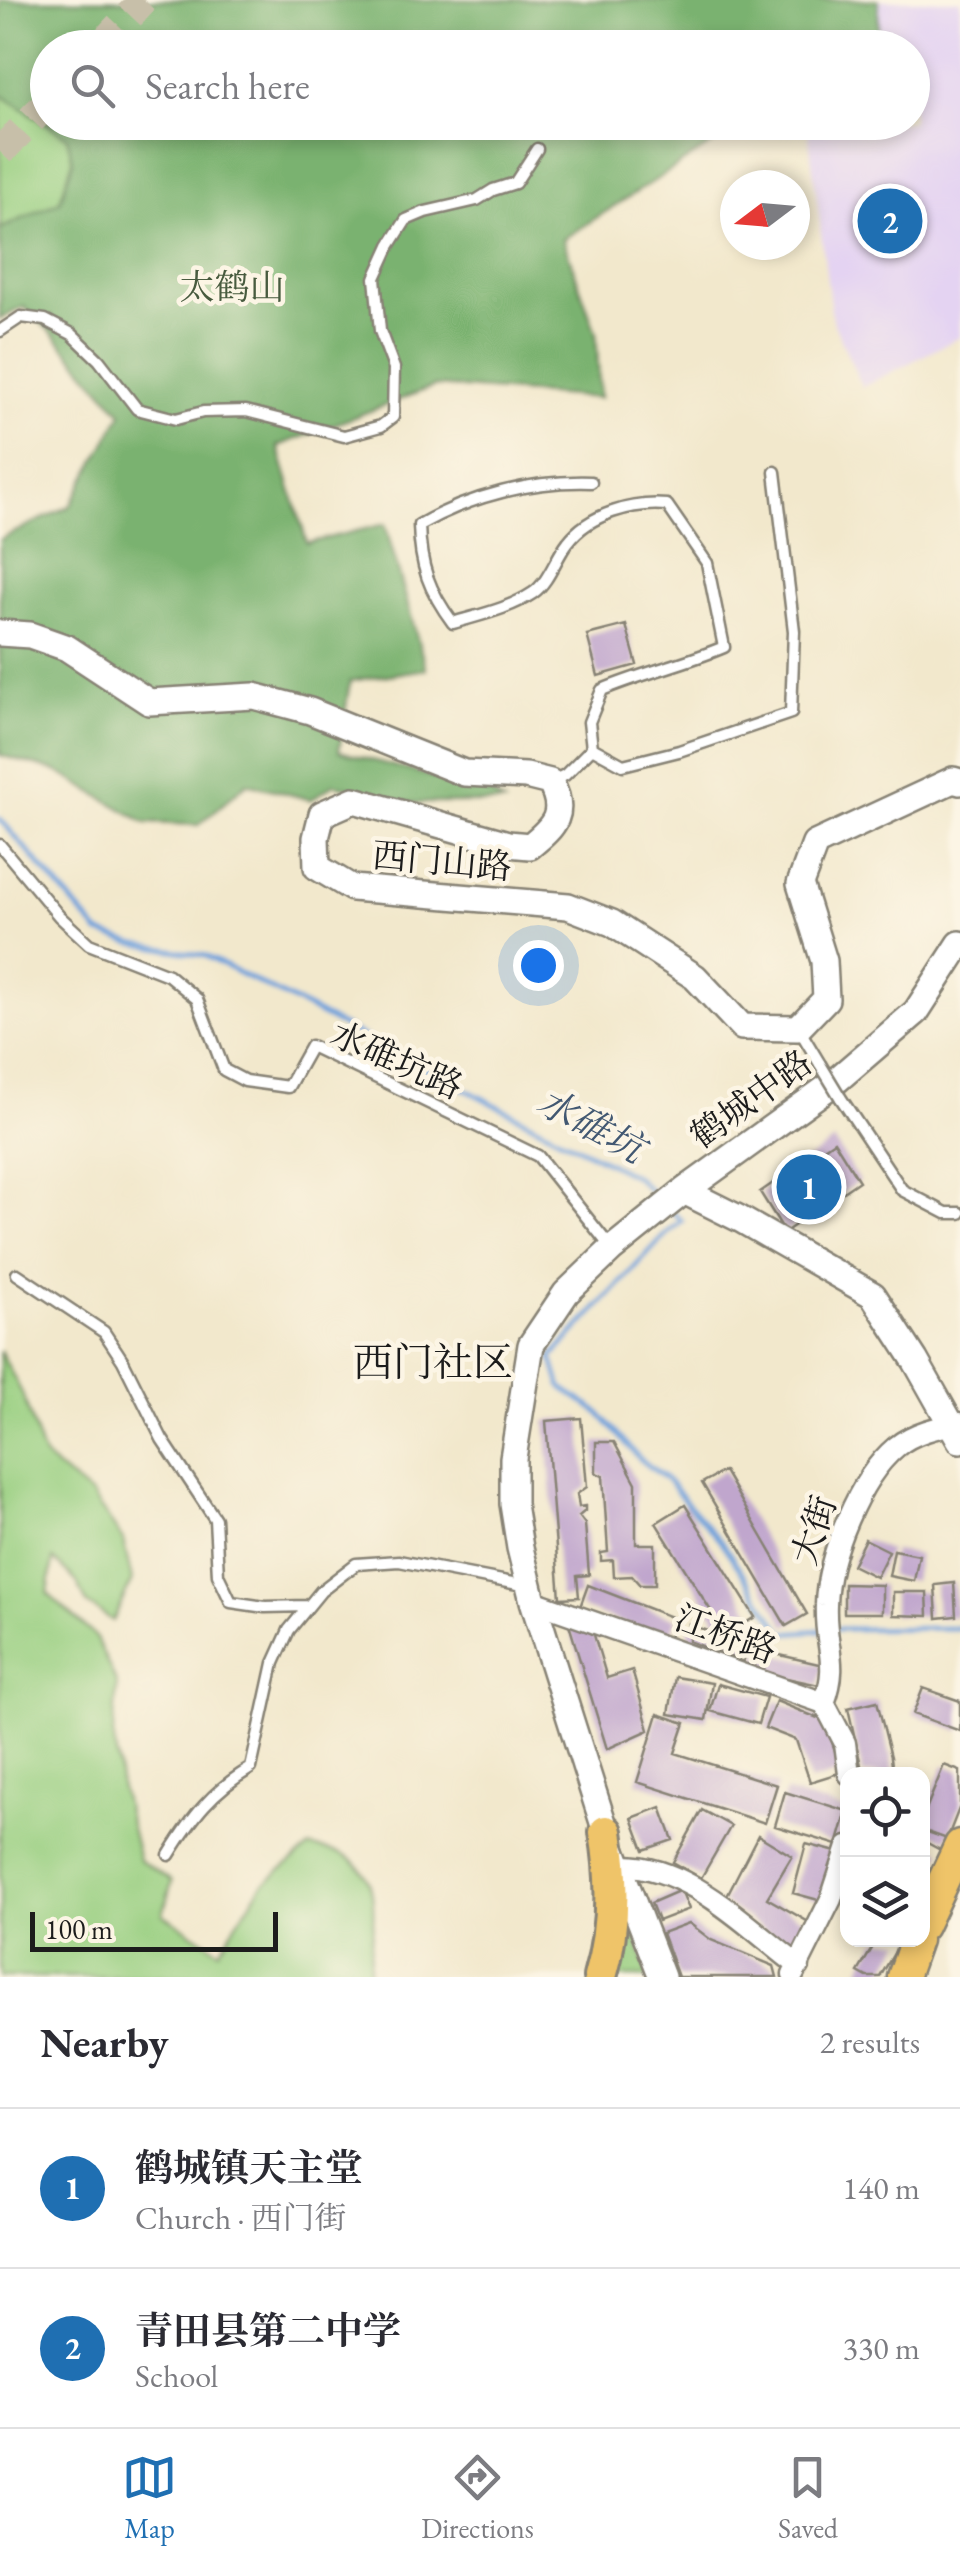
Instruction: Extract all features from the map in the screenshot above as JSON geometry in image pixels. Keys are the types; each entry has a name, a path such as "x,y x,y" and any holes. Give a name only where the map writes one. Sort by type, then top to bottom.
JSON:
{"highway":[{"path":"600,1977 610,1923 612,1868 606,1832"}],"main road":[{"path":"913,1948 960,1844"}],"street":[{"path":"0,633 30,635 67,648 149,702 254,696 310,711 464,772 526,776 550,782"},
{"path":"798,1028 826,999 824,961 800,884 815,844 953,780 960,782"},
{"name":"西门山路","path":"550,782 560,808 552,829 530,846 508,844 354,800 322,814 316,838 317,866 352,888 568,906 612,923 695,977 742,1027 798,1028"},
{"name":"鹤城中路","path":"662,1977 606,1832 531,1594 513,1504 514,1458 531,1345 566,1294 612,1249 831,1085 916,1012 958,950"},
{"path":"672,1201 740,1219 872,1295 957,1429"},
{"name":"大街","path":"824,1703 834,1678 826,1600 844,1525 870,1476 897,1446 931,1428 957,1429"},
{"name":"江桥路","path":"531,1594 824,1703"},
{"path":"824,1703 844,1743 848,1767"},
{"path":"620,1866 655,1868 684,1883 796,1972 831,1899 845,1857"}],"lane":[{"path":"0,331 21,318 45,320 72,334 100,360 137,409 176,419 203,412 246,411 344,436 380,426 393,417 394,368 380,331 376,278 390,245 406,220 477,200 515,183 537,149"},
{"path":"592,748 623,764 679,751 791,713 794,630 775,472"},
{"path":"591,482 558,480 456,504 418,525 431,594 453,624 508,606 536,591 570,539 600,515 667,505 707,564 724,647 602,690 588,722 592,748"},
{"path":"550,782 564,775 592,748"},
{"name":"水碓坑路","path":"0,845 58,916 89,944 168,975 198,999 224,1070 245,1080 288,1087 311,1046 538,1156 612,1249"},
{"path":"798,1028 902,1190 946,1213 960,1213"},
{"path":"17,1274 104,1332 124,1361 162,1440 215,1519 218,1575 230,1602 308,1606"},
{"path":"169,1855 186,1827 221,1786 252,1768 274,1663 289,1630 321,1591 356,1564 400,1561 531,1594"}],"shaded area":[{"path":"879,0 960,0 960,337 862,387 832,319 809,140 930,140 930,30 878,30"}],"green space":[{"name":"太鹤山","path":"0,0 879,0 878,30 30,30 30,113 0,94"},
{"path":"0,94 30,113 30,140 69,140 73,161 60,201 0,230"},
{"name":"太鹤山","path":"68,140 718,140 563,239 596,333 600,398 435,386 278,446 307,543 385,524 426,669 350,681 339,751 489,792 504,803 409,803 334,784 311,800 247,783 199,825 146,823 56,771 0,755 0,539 70,506 122,413 24,307 0,319 0,229 60,201 73,161"},
{"path":"0,1351 22,1393 44,1457 92,1496 123,1540 132,1580 113,1621 87,1604 77,1582 53,1559 48,1594 95,1636 117,1684 113,1733 121,1788 139,1860 172,1881 163,1914 219,1950 262,1885 310,1847 337,1853 357,1864 372,1891 369,1977 0,1977"},
{"path":"632,1924 649,1977 615,1977"}],"building":[{"path":"626,625 637,665 598,676 587,635"},
{"path":"834,1141 859,1181 785,1232 760,1192"},
{"path":"581,1418 587,1487 577,1494 579,1507 585,1506 579,1516 585,1524 589,1575 577,1576 579,1597 560,1598 546,1421"},
{"path":"596,1442 614,1442 636,1483 636,1544 655,1544 655,1585 640,1585 632,1576 614,1577 613,1560 601,1561 601,1553 608,1552 603,1476 596,1473"},
{"path":"724,1471 807,1614 786,1626 702,1483"},
{"path":"685,1505 755,1617 726,1635 656,1523"},
{"path":"865,1539 889,1551 876,1577 852,1565"},
{"path":"894,1550 919,1555 914,1581 889,1576"},
{"path":"954,1583 956,1616 937,1618 935,1585"},
{"path":"844,1584 882,1585 882,1613 844,1613"},
{"path":"588,1585 676,1619 668,1640 580,1607"},
{"path":"893,1592 927,1592 928,1616 893,1615"},
{"path":"568,1621 594,1635 607,1678 632,1670 649,1730 607,1749"},
{"path":"689,1624 749,1646 743,1662 689,1641"},
{"path":"758,1650 823,1665 819,1685 754,1671"},
{"path":"675,1677 712,1683 706,1720 669,1714"},
{"path":"718,1684 766,1697 758,1724 710,1711"},
{"path":"923,1688 960,1701 960,1731 913,1714"},
{"path":"776,1701 825,1721 840,1773 810,1782 796,1740 765,1728"},
{"path":"877,1701 892,1767 861,1767 848,1708"},
{"path":"658,1714 685,1723 675,1753 777,1785 765,1823 637,1782"},
{"path":"944,1765 960,1771 960,1806 947,1839 930,1833 930,1799"},
{"path":"785,1792 840,1809 837,1845 775,1826"},
{"path":"661,1807 673,1840 644,1850 632,1818"},
{"path":"702,1810 731,1826 701,1878 673,1862"},
{"path":"758,1835 792,1856 767,1898 812,1924 797,1950 723,1903"},
{"path":"806,1844 836,1852 822,1901 793,1893"},
{"path":"930,1844 942,1851 930,1874"},
{"path":"681,1890 689,1909 658,1921 651,1903"},
{"path":"689,1923 711,1940 774,1966 777,1977 678,1977 662,1933"},
{"path":"873,1947 898,1947 880,1977 858,1972"}],"waterway":[{"name":"水碓坑","path":"0,819 99,933 206,956 636,1177 660,1200"},
{"name":"水碓坑","path":"671,1211 682,1221 552,1357 561,1387 598,1412 639,1458 667,1480 722,1543 783,1633 823,1630"},
{"name":"水碓坑","path":"834,1629 960,1628"}],"tunnel":[{"path":"116,30 144,0"},
{"path":"0,152 30,121"}],"place":[{"name":"青田县第二中学","path":"890,221"},
{"name":"鹤城镇天主堂","path":"809,1187"}],"district":[{"name":"西门社区","path":"433,1362"}]}
